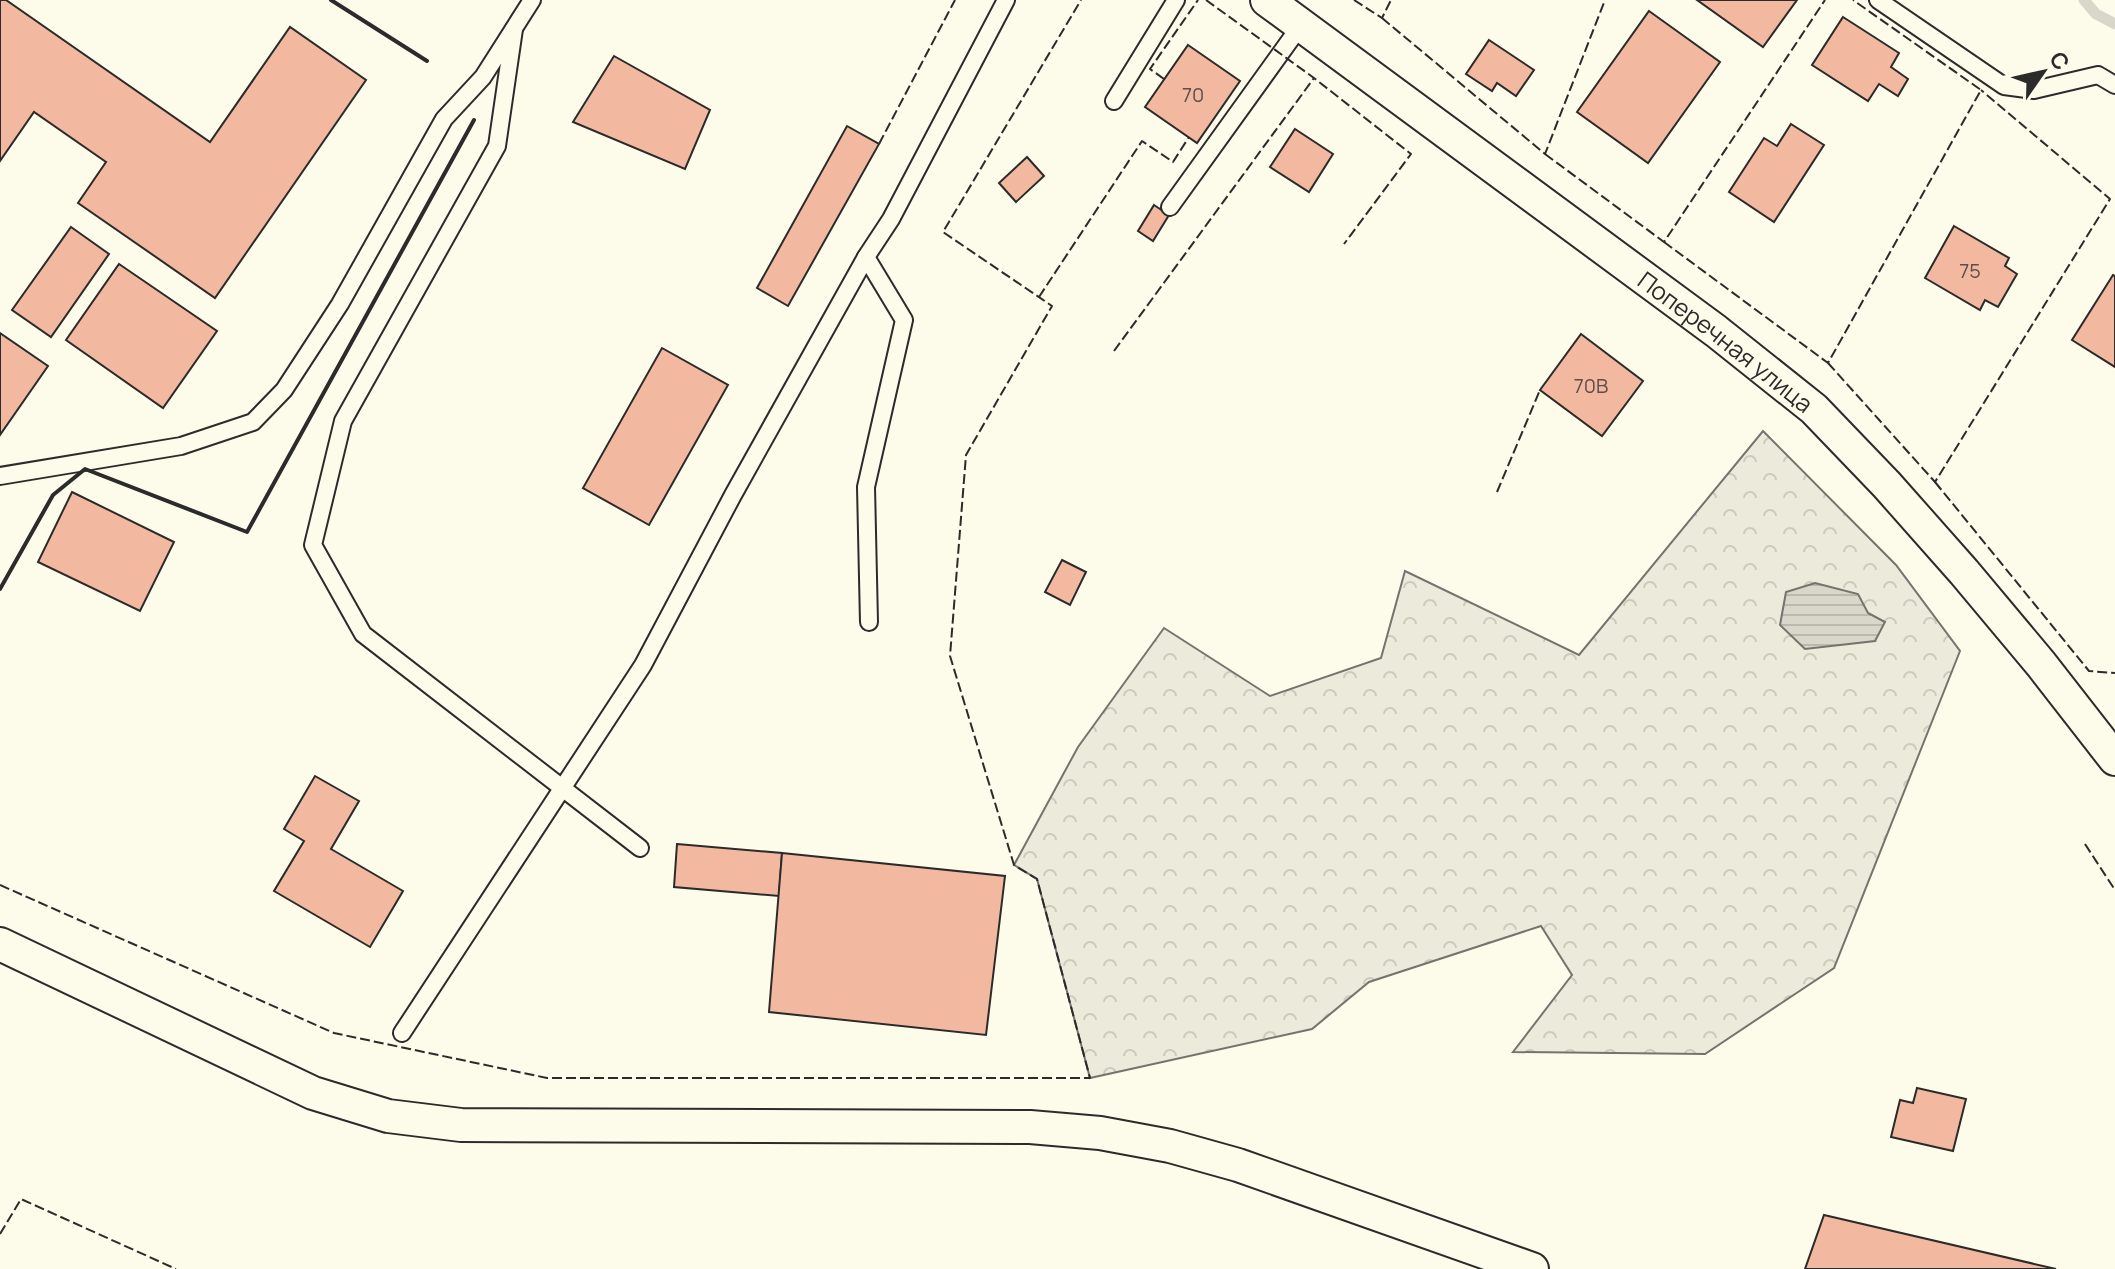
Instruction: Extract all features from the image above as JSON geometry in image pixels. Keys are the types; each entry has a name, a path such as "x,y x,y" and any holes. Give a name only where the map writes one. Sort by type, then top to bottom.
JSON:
{"street":[{"name":"Поперечная улица","path":"1267,0 1703,321 1814,409 1887,485 1973,583 2115,759"},
{"path":"0,944 313,1093 388,1116 461,1125 1030,1127 1100,1133 1170,1146 1238,1165 1532,1269"}],"lane":[{"path":"0,476 181,446 253,422 284,390 340,304 444,119 483,77 532,0"},
{"path":"402,1033 643,665 733,495 866,257 891,219 1006,0"},
{"path":"1114,101 1176,0"},
{"path":"1878,0 2004,86 2034,90 2098,75 2115,85"},
{"path":"1170,207 1301,25"},
{"path":"514,29 497,146 343,421 313,545 363,634 640,848"},
{"path":"866,257 904,320 866,487 869,622"}],"green space":[{"path":"1763,431 1896,565 1960,651 1834,968 1705,1054 1513,1052 1572,975 1541,926 1369,982 1312,1029 1090,1078 1037,879 1014,865 1078,747 1164,628 1270,696 1381,658 1405,571 1579,655"}],"shaded area":[{"path":"1815,583 1858,594 1868,613 1885,622 1875,641 1805,649 1780,625 1786,592"}],"building":[{"path":"0,0 6,0 210,142 290,27 366,80 215,298 78,203 106,162 34,112 0,161"},
{"path":"1697,0 1797,0 1763,47"},
{"path":"1649,11 1720,62 1648,163 1577,112"},
{"path":"1843,17 1899,53 1891,67 1908,79 1898,96 1879,84 1868,101 1812,65"},
{"path":"1489,40 1534,70 1516,96 1497,83 1492,91 1466,74"},
{"path":"1188,45 1240,81 1197,143 1145,107"},
{"path":"614,56 710,110 685,169 573,122"},
{"path":"1791,124 1824,145 1774,222 1729,192 1764,138 1777,146"},
{"path":"847,126 879,144 788,306 757,288"},
{"path":"1295,129 1333,154 1309,192 1270,167"},
{"path":"1027,157 1044,176 1016,202 999,183"},
{"path":"1154,205 1169,215 1153,241 1138,231"},
{"path":"1954,226 2009,258 2005,266 2017,274 1998,307 1985,300 1980,310 1925,278"},
{"path":"71,227 109,254 51,337 12,310"},
{"path":"119,264 217,331 163,408 66,340"},
{"path":"2115,276 2115,367 2072,340"},
{"path":"0,333 48,366 0,435"},
{"path":"1581,334 1643,381 1602,436 1540,390"},
{"path":"662,348 728,385 649,525 583,488"},
{"path":"72,492 174,542 140,611 38,562"},
{"path":"1062,560 1086,572 1070,605 1045,592"},
{"path":"315,776 359,801 331,849 403,891 370,947 274,891 304,841 284,829"},
{"path":"677,844 782,853 779,896 674,887"},
{"path":"782,853 1005,876 986,1035 769,1012"},
{"path":"1917,1088 1966,1099 1953,1151 1891,1137 1900,1100 1913,1103"},
{"path":"1824,1215 2056,1269 1805,1269"}],"waterway":[{"path":"2084,0 2096,14 2115,24"}],"fence":[{"path":"879,144 955,0"},
{"path":"0,885 334,1033 547,1078 1090,1078 1037,879 1014,865 950,656 966,455 1052,306 943,232 1081,0"},
{"path":"1164,79 1150,69 1198,0"},
{"path":"1206,0 1314,78 1411,154 1344,244"},
{"path":"1354,0 1382,18 1391,0"},
{"path":"1382,18 1545,154 1605,0"},
{"path":"1545,154 1664,242 1825,0"},
{"path":"1664,242 1828,363 1981,90 1853,0"},
{"path":"1114,351 1314,78"},
{"path":"1828,363 1935,482 2110,199 1981,90"},
{"path":"1039,297 1142,141 1173,162 1189,137"},
{"path":"1497,492 1540,390"},
{"path":"1935,482 2089,671 2115,673"},
{"path":"2085,844 2115,890"},
{"path":"0,1234 21,1199 176,1269"}],"wall":[{"path":"331,0 427,61"},
{"path":"0,589 53,495 85,469 247,532 474,120"}]}
